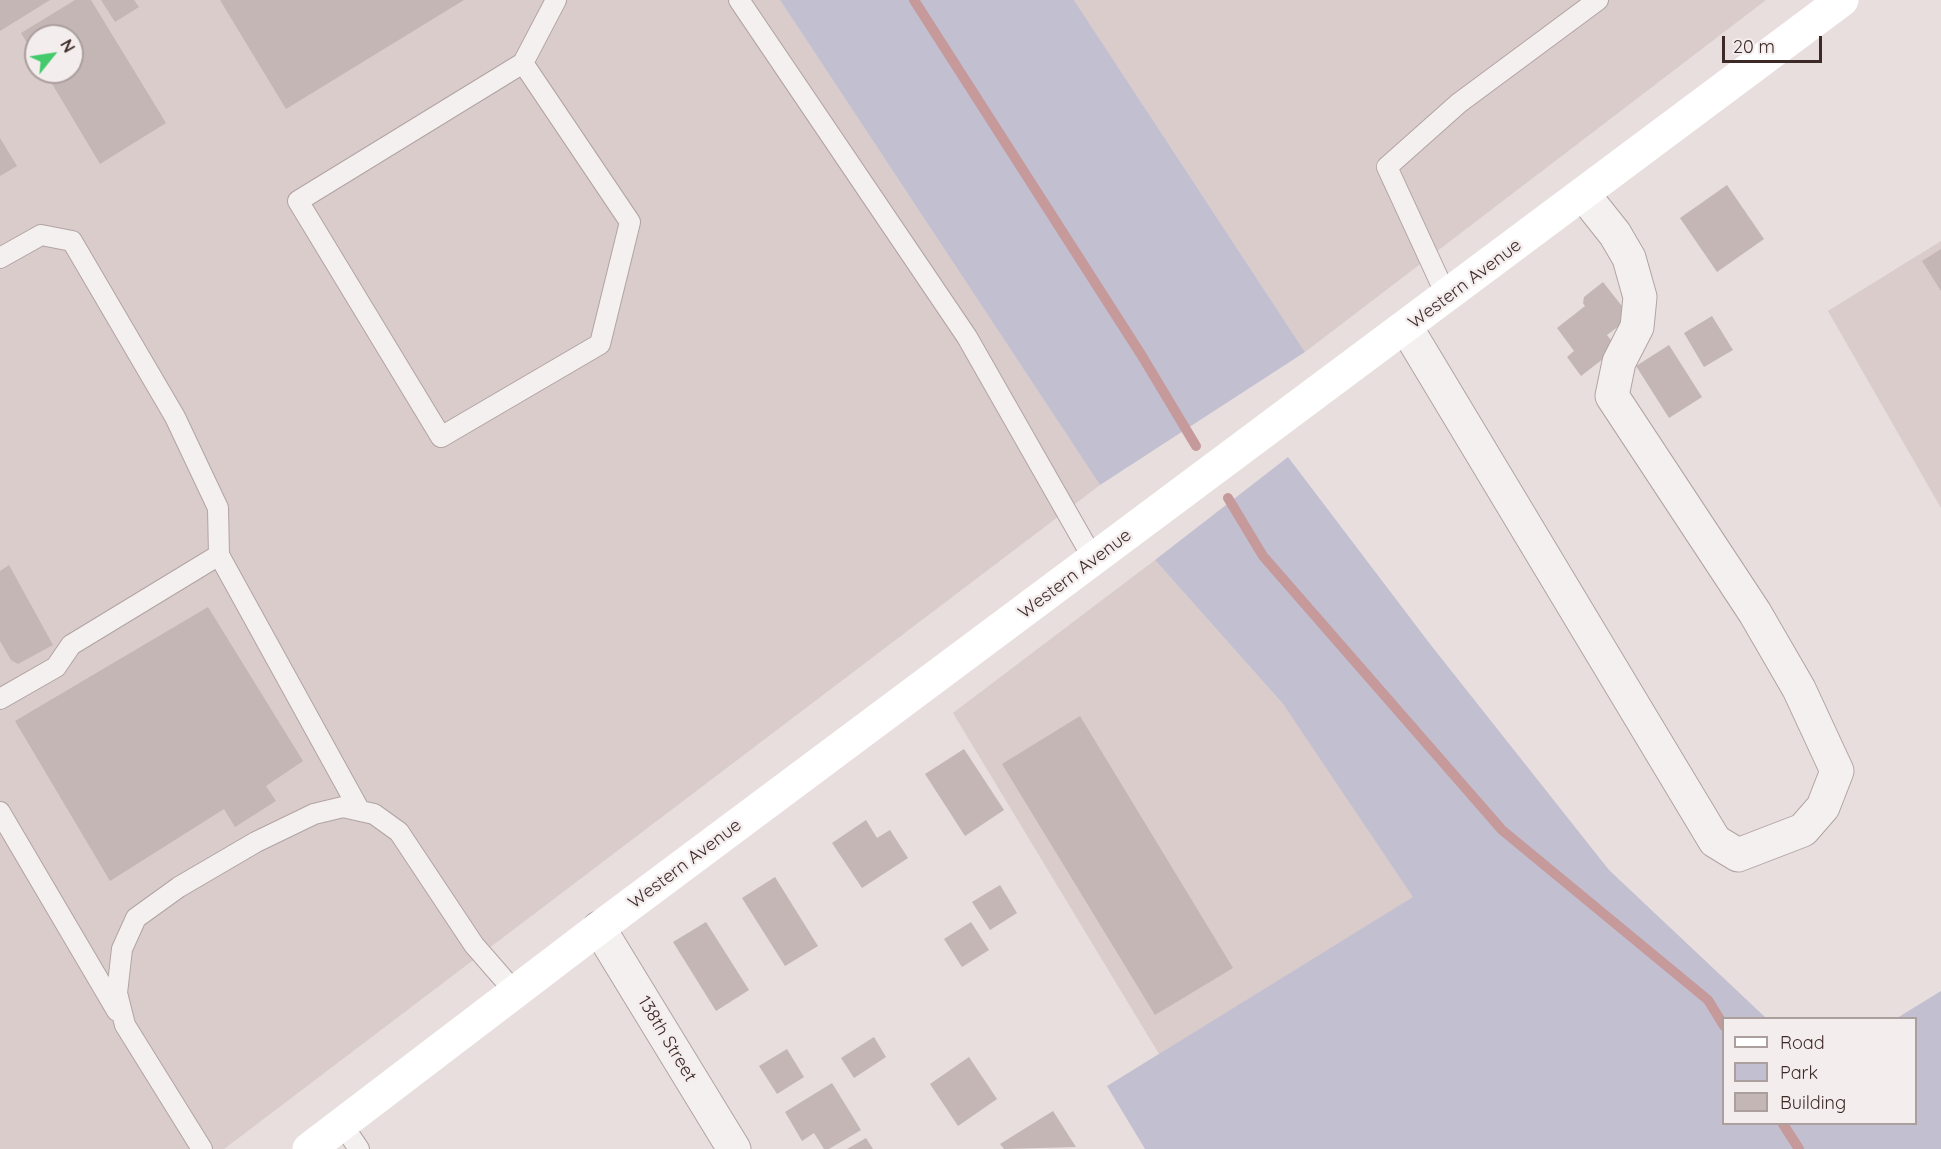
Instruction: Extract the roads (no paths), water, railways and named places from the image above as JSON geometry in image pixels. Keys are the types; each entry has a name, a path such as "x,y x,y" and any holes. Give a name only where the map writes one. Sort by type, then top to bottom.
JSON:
{"main road":[{"name":"Western Avenue","path":"309,1149 350,1137 515,992 1584,195 1830,4"}],"street":[{"path":"1406,327 1715,841 1738,855 1803,830 1823,807 1837,771 1798,689 1755,613 1612,396 1619,362 1637,327 1640,297 1629,258 1615,234 1584,195"},
{"name":"138th Street","path":"599,928 734,1149"}],"lane":[{"path":"523,63 630,222 600,344 441,437 298,201 523,63 556,0"},
{"path":"739,0 967,337 1094,560"},
{"path":"1447,297 1387,167 1459,103 1598,0"},
{"path":"0,258 41,235 72,241 175,417 218,508 219,555 360,810"},
{"path":"0,699 56,667 71,645 219,555"},
{"path":"125,1025 117,993 122,950 135,918 179,887 275,832 314,814 344,807 374,814 399,832 474,945 515,992"},
{"path":"0,812 125,1025 202,1149"}],"waterway":[{"path":"914,0 1142,356 1196,446"},
{"path":"1228,498 1263,556 1502,830 1708,1000 1722,1023"},
{"path":"1784,1125 1799,1149"}]}
